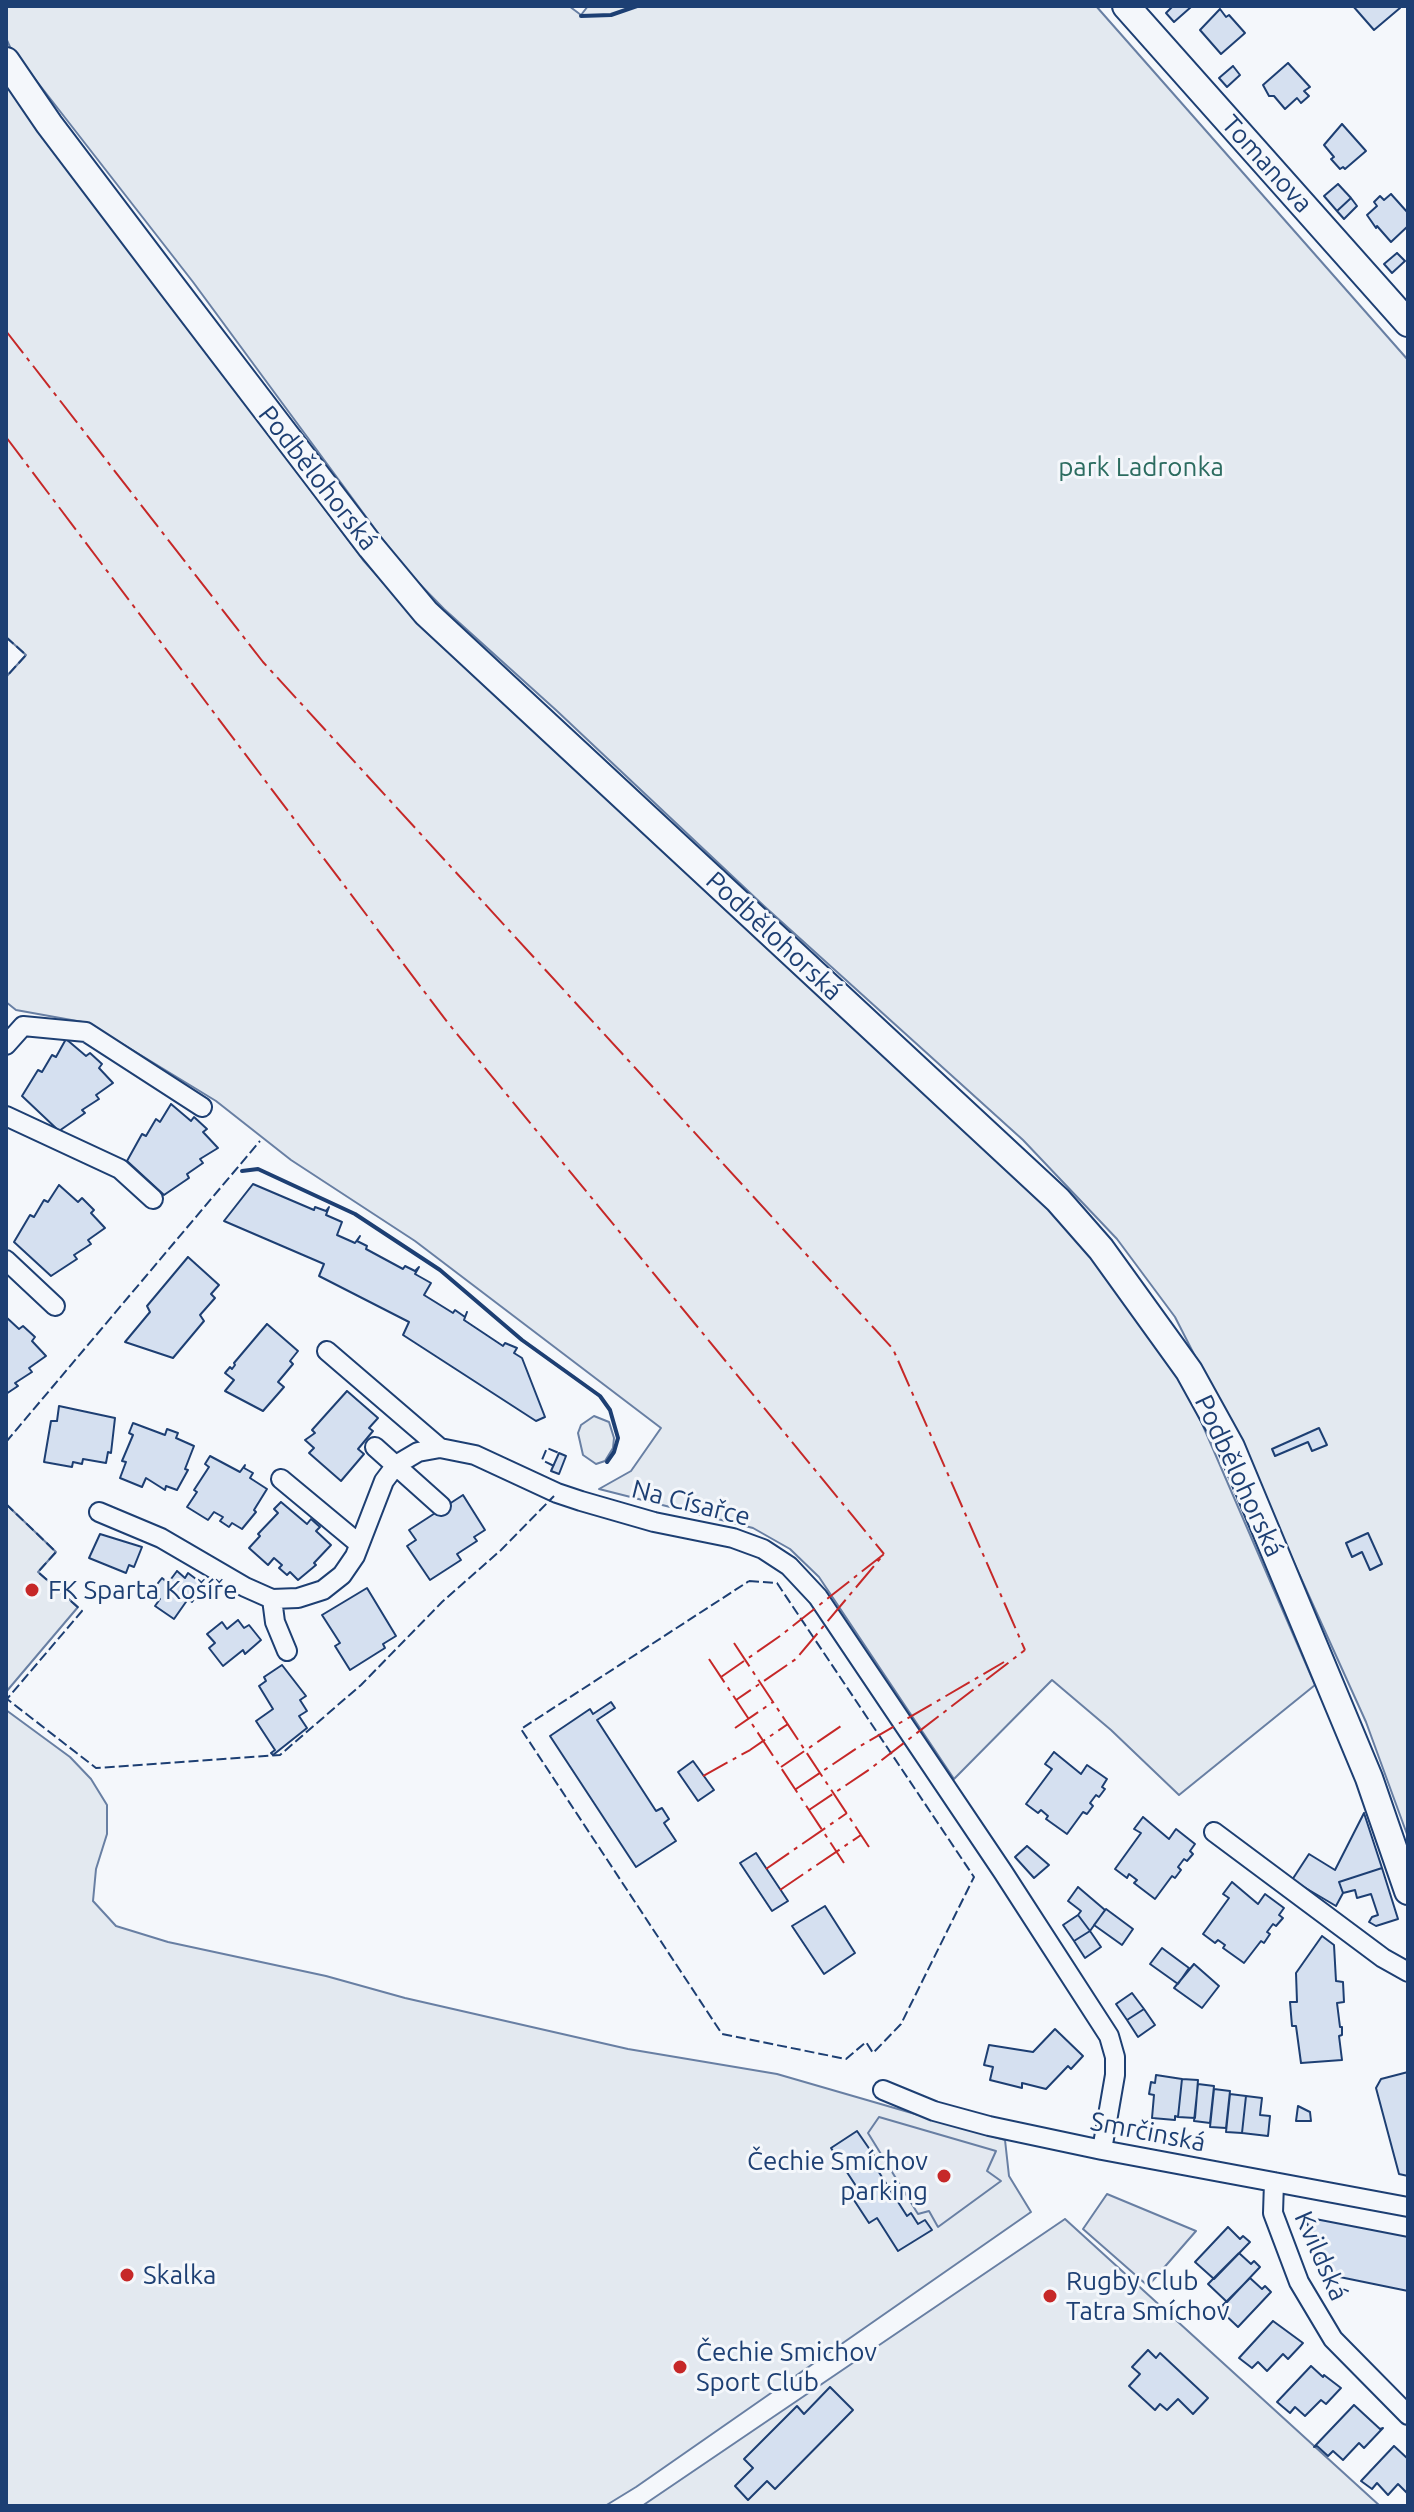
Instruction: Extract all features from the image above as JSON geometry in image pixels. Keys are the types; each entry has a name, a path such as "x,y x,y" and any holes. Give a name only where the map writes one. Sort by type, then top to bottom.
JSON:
{"street":[{"name":"Tomanova","path":"1126,6 1408,323"},
{"name":"Podbělohorská","path":"6,61 49,124 190,310 371,547 426,613 1058,1200 1101,1249 1189,1371 1231,1447 1369,1778 1408,1891"},
{"path":"7,1043 23,1026 86,1032 202,1107"},
{"path":"6,1116 120,1169 153,1199"},
{"path":"6,1260 55,1306"},
{"path":"327,1351 440,1448"},
{"path":"375,1447 441,1506"},
{"path":"99,1512 161,1538 245,1587 272,1599 298,1598 323,1590 342,1575 355,1556 384,1481 396,1465 418,1452 440,1448"},
{"name":"Na Císařce","path":"440,1448 475,1455 557,1493 603,1508 733,1538 763,1549 789,1566 818,1597 1109,2036 1115,2057 1115,2075 1102,2150"},
{"path":"281,1479 358,1543"},
{"path":"272,1599 275,1622 287,1651"},
{"path":"1214,1832 1383,1958 1408,1972"},
{"name":"Smrčinská","path":"883,2090 934,2111 1102,2150 1408,2207"},
{"name":"Kvildská","path":"1274,2182 1273,2213 1299,2282 1333,2339 1408,2415"}],"green space":[{"name":"park Ladronka","path":"6,6 569,6 581,15 588,6 1096,6 1408,360 1408,1837 1366,1722 1244,1452 1175,1317 1117,1239 1023,1140 764,906 444,609 403,567 193,282 10,47 6,38"},
{"path":"6,84 363,560 422,626 1046,1202 1115,1283 1159,1345 1197,1412 1315,1685 1179,1795 1111,1730 1052,1680 954,1779 819,1577 790,1549 753,1528 599,1489 631,1471 661,1428 415,1241 291,1160 216,1101 88,1023 16,1010 6,1002 6,677 26,655 6,637"},
{"path":"594,1416 609,1422 614,1438 613,1448 605,1461 596,1464 583,1455 578,1433 581,1425"},
{"name":"FK Sparta Košíře","path":"6,1504 56,1552 38,1572 78,1607 6,1692"},
{"path":"6,1710 70,1757 91,1779 107,1805 107,1834 96,1869 93,1901 116,1926 168,1942 326,1976 405,1998 628,2049 777,2074 1005,2140 1009,2176 1031,2212 605,2506 6,2506"},
{"name":"Rugby Club Tatra Smíchov","path":"1065,2219 1380,2506 642,2506"}],"shaded area":[{"name":"Čechie Smíchov parking","path":"879,2117 996,2151 987,2171 1001,2181 938,2227 929,2211 918,2214 868,2133"},
{"path":"1107,2194 1196,2231 1148,2286 1083,2229"}],"building":[{"path":"1173,6 1191,7 1174,22 1166,13"},
{"path":"1353,6 1398,6 1400,8 1374,30"},
{"path":"1220,9 1245,33 1221,54 1200,30"},
{"path":"1288,63 1310,87 1304,91 1309,96 1301,103 1297,98 1285,109 1274,96 1269,96 1263,85"},
{"path":"1233,66 1240,75 1227,87 1219,78"},
{"path":"1342,124 1366,151 1345,169 1340,169 1331,159 1334,157 1324,145"},
{"path":"1338,184 1351,198 1337,211 1324,196"},
{"path":"1391,194 1408,213 1408,226 1391,242 1367,215 1377,206 1374,202 1380,196 1384,200"},
{"path":"1351,198 1357,206 1344,219 1337,211"},
{"path":"1397,253 1405,261 1392,273 1384,264"},
{"path":"66,1039 86,1056 90,1053 102,1064 99,1068 113,1083 96,1095 99,1099 82,1110 85,1113 59,1131 22,1096 38,1070 42,1072 52,1055 56,1057"},
{"path":"171,1104 191,1121 194,1117 207,1129 203,1132 218,1148 200,1159 203,1163 187,1174 189,1178 164,1195 127,1161 142,1134 146,1136 156,1119 160,1122"},
{"path":"253,1184 314,1210 315,1207 326,1211 329,1207 326,1215 342,1222 337,1235 355,1243 360,1236 357,1241 367,1246 366,1249 403,1269 405,1266 415,1271 419,1267 415,1274 431,1283 424,1295 453,1313 455,1310 465,1317 467,1312 464,1320 503,1346 505,1343 517,1348 514,1353 522,1358 545,1417 536,1421 403,1335 409,1322 319,1276 324,1264 224,1221"},
{"path":"59,1185 78,1202 82,1198 105,1228 88,1240 91,1244 74,1255 77,1259 51,1276 14,1242 30,1215 34,1217 44,1200 48,1202"},
{"path":"188,1257 219,1285 211,1294 215,1298 200,1315 204,1321 173,1358 125,1342 150,1312 147,1306"},
{"path":"6,1317 19,1329 23,1326 35,1337 32,1341 46,1356 29,1368 32,1372 15,1383 18,1386 6,1394"},
{"path":"267,1324 298,1351 290,1361 293,1364 278,1382 284,1387 263,1411 225,1391 234,1380 225,1373 230,1367 232,1369"},
{"path":"347,1391 378,1418 369,1428 373,1431 358,1449 364,1454 341,1481 309,1453 314,1448 305,1440 315,1433 312,1430"},
{"path":"59,1406 115,1418 111,1453 108,1452 106,1463 83,1459 82,1464 73,1462 72,1467 44,1462 51,1421 57,1421"},
{"path":"133,1423 165,1435 167,1429 178,1433 176,1438 194,1446 185,1469 188,1470 177,1490 166,1486 165,1490 146,1478 142,1487 120,1478 126,1462 122,1461 133,1435 129,1433"},
{"path":"1319,1428 1327,1445 1312,1451 1308,1442 1275,1456 1272,1449"},
{"path":"559,1453 566,1456 559,1474 551,1471"},
{"path":"210,1456 240,1472 245,1465 244,1468 253,1473 250,1478 267,1489 254,1510 256,1512 242,1529 232,1523 229,1527 220,1521 223,1517 214,1512 208,1520 187,1507 209,1467 205,1464"},
{"path":"463,1495 485,1530 474,1537 477,1541 457,1554 461,1560 430,1580 407,1546 416,1540 409,1530"},
{"path":"281,1502 307,1524 311,1519 320,1527 316,1531 331,1545 314,1563 316,1565 298,1580 290,1572 287,1575 279,1568 282,1565 274,1558 268,1565 249,1548 278,1513 274,1509"},
{"path":"1368,1533 1382,1564 1370,1570 1362,1552 1352,1557 1346,1543"},
{"path":"100,1534 142,1547 134,1567 129,1565 126,1573 89,1558"},
{"path":"177,1571 185,1578 188,1573 204,1585 192,1602 188,1599 174,1619 155,1606 160,1599 151,1592 162,1578 168,1583"},
{"path":"367,1588 396,1636 383,1644 385,1648 350,1670 335,1646 340,1643 322,1615"},
{"path":"238,1620 244,1628 249,1625 261,1640 245,1654 243,1650 223,1666 209,1648 215,1643 207,1634 222,1622 227,1629"},
{"path":"282,1665 306,1696 300,1700 307,1711 299,1716 307,1728 273,1755 271,1753 275,1750 256,1721 273,1709 259,1686 266,1681 264,1677"},
{"path":"611,1702 615,1708 597,1720 656,1811 662,1808 669,1819 664,1823 676,1841 636,1867 550,1736 590,1709 593,1714"},
{"path":"1054,1752 1081,1774 1087,1765 1107,1779 1102,1787 1105,1789 1090,1803 1093,1806 1087,1814 1083,1812 1067,1834 1046,1819 1048,1816 1041,1810 1038,1813 1026,1804 1052,1769 1045,1764"},
{"path":"693,1761 714,1790 698,1801 678,1772"},
{"path":"1364,1813 1382,1868 1339,1882 1343,1893 1336,1906 1292,1880 1309,1854 1335,1870"},
{"path":"1143,1817 1169,1839 1176,1829 1195,1844 1190,1851 1193,1854 1187,1861 1184,1859 1178,1867 1181,1870 1175,1878 1172,1876 1155,1899 1134,1883 1137,1880 1129,1874 1127,1878 1115,1869 1141,1833 1134,1829"},
{"path":"1027,1846 1049,1865 1034,1878 1015,1857"},
{"path":"756,1853 788,1901 772,1911 740,1863"},
{"path":"1382,1868 1398,1919 1376,1926 1369,1922 1378,1915 1371,1894 1357,1898 1355,1890 1343,1893 1339,1882"},
{"path":"1232,1882 1258,1904 1265,1894 1284,1908 1279,1915 1283,1918 1276,1926 1273,1924 1264,1943 1261,1941 1244,1963 1223,1948 1225,1945 1218,1940 1215,1943 1203,1934 1229,1898 1223,1894"},
{"path":"1078,1887 1105,1910 1090,1931 1078,1915 1081,1911 1068,1901"},
{"path":"825,1906 855,1953 824,1974 792,1926"},
{"path":"1106,1909 1133,1929 1122,1945 1094,1925"},
{"path":"1078,1915 1090,1931 1074,1941 1063,1925"},
{"path":"1090,1931 1101,1947 1085,1958 1074,1941"},
{"path":"1322,1936 1334,1945 1336,1981 1343,1982 1344,2002 1337,2003 1342,2027 1342,2035 1339,2036 1342,2060 1301,2063 1290,2002 1297,2002 1296,1973"},
{"path":"1162,1948 1189,1968 1178,1984 1150,1964"},
{"path":"1194,1964 1219,1986 1202,2008 1174,1988"},
{"path":"1132,1993 1144,2009 1127,2020 1116,2004"},
{"path":"1144,2009 1155,2025 1138,2037 1127,2020"},
{"path":"1055,2029 1083,2056 1071,2069 1068,2066 1046,2089 1022,2083 1022,2088 990,2080 993,2067 984,2065 989,2045 1033,2052"},
{"path":"1408,2072 1408,2176 1399,2174 1376,2088 1381,2079"},
{"path":"1156,2075 1182,2079 1178,2117 1175,2116 1175,2120 1152,2118 1154,2095 1149,2094"},
{"path":"1182,2079 1198,2080 1195,2118 1178,2117"},
{"path":"1198,2084 1214,2086 1210,2123 1194,2121"},
{"path":"1214,2089 1230,2091 1226,2128 1210,2127"},
{"path":"1230,2094 1246,2096 1242,2133 1226,2132"},
{"path":"1246,2096 1262,2098 1260,2115 1270,2116 1268,2136 1242,2133"},
{"path":"1298,2106 1310,2112 1311,2121 1296,2121"},
{"path":"857,2131 877,2160 873,2163 907,2216 911,2213 918,2224 925,2220 932,2230 898,2251 877,2218 869,2223 850,2194 858,2189 831,2148"},
{"path":"1305,2217 1408,2237 1408,2291 1325,2274"},
{"path":"1228,2227 1240,2239 1243,2236 1250,2242 1214,2279 1195,2262"},
{"path":"1239,2253 1251,2264 1254,2261 1260,2267 1227,2302 1208,2284"},
{"path":"1250,2278 1262,2289 1265,2286 1271,2292 1238,2327 1219,2309"},
{"path":"1273,2321 1303,2343 1288,2359 1283,2354 1267,2371 1258,2362 1252,2368 1239,2358"},
{"path":"1148,2350 1156,2358 1160,2353 1208,2398 1193,2414 1178,2399 1167,2410 1160,2404 1155,2410 1129,2386 1140,2374 1132,2367"},
{"path":"1311,2366 1341,2388 1326,2404 1321,2400 1305,2416 1295,2407 1290,2413 1277,2402"},
{"path":"830,2387 853,2410 775,2489 767,2481 748,2500 735,2486 753,2468 744,2459 797,2406 804,2414"},
{"path":"1354,2405 1380,2429 1383,2428 1364,2448 1359,2443 1343,2460 1333,2451 1328,2456 1317,2446 1314,2447"},
{"path":"1394,2446 1408,2459 1408,2494 1398,2484 1388,2495 1377,2483 1372,2489 1361,2481"}],"fence":[{"path":"6,637 26,655 6,677"},
{"path":"6,1442 260,1141"},
{"path":"554,1466 542,1460 547,1448 559,1453"},
{"path":"6,1504 56,1552 38,1572 82,1611 7,1699 96,1768 280,1755 361,1685 442,1602 501,1550 554,1496"},
{"path":"749,1581 777,1583 974,1877 901,2024 873,2053 866,2042 846,2059 722,2034 521,1729 749,1581"}],"wall":[{"path":"581,16 611,15 637,6"},
{"path":"242,1171 258,1169 355,1214 440,1270 522,1340 600,1396 610,1410 618,1438 607,1462"}],"power":[{"path":"6,331 263,662 893,1349 1025,1650"},
{"path":"6,437 448,1023 884,1554"},
{"path":"721,1677 780,1636 884,1554 796,1659 736,1700"},
{"path":"734,1643 869,1847"},
{"path":"809,1810 870,1769 1025,1650"},
{"path":"709,1659 844,1863"},
{"path":"796,1789 857,1748 1004,1662"},
{"path":"735,1728 773,1702"},
{"path":"703,1776 788,1724"},
{"path":"781,1767 841,1726"},
{"path":"766,1869 847,1813"},
{"path":"780,1890 861,1835"}],"place":[{"name":"FK Sparta Košíře","path":"32,1590"},
{"name":"Čechie Smíchov parking","path":"944,2176"},
{"name":"Skalka","path":"127,2275"},
{"name":"Rugby Club Tatra Smíchov","path":"1050,2296"},
{"name":"Čechie Smichov Sport Club","path":"680,2367"}]}
